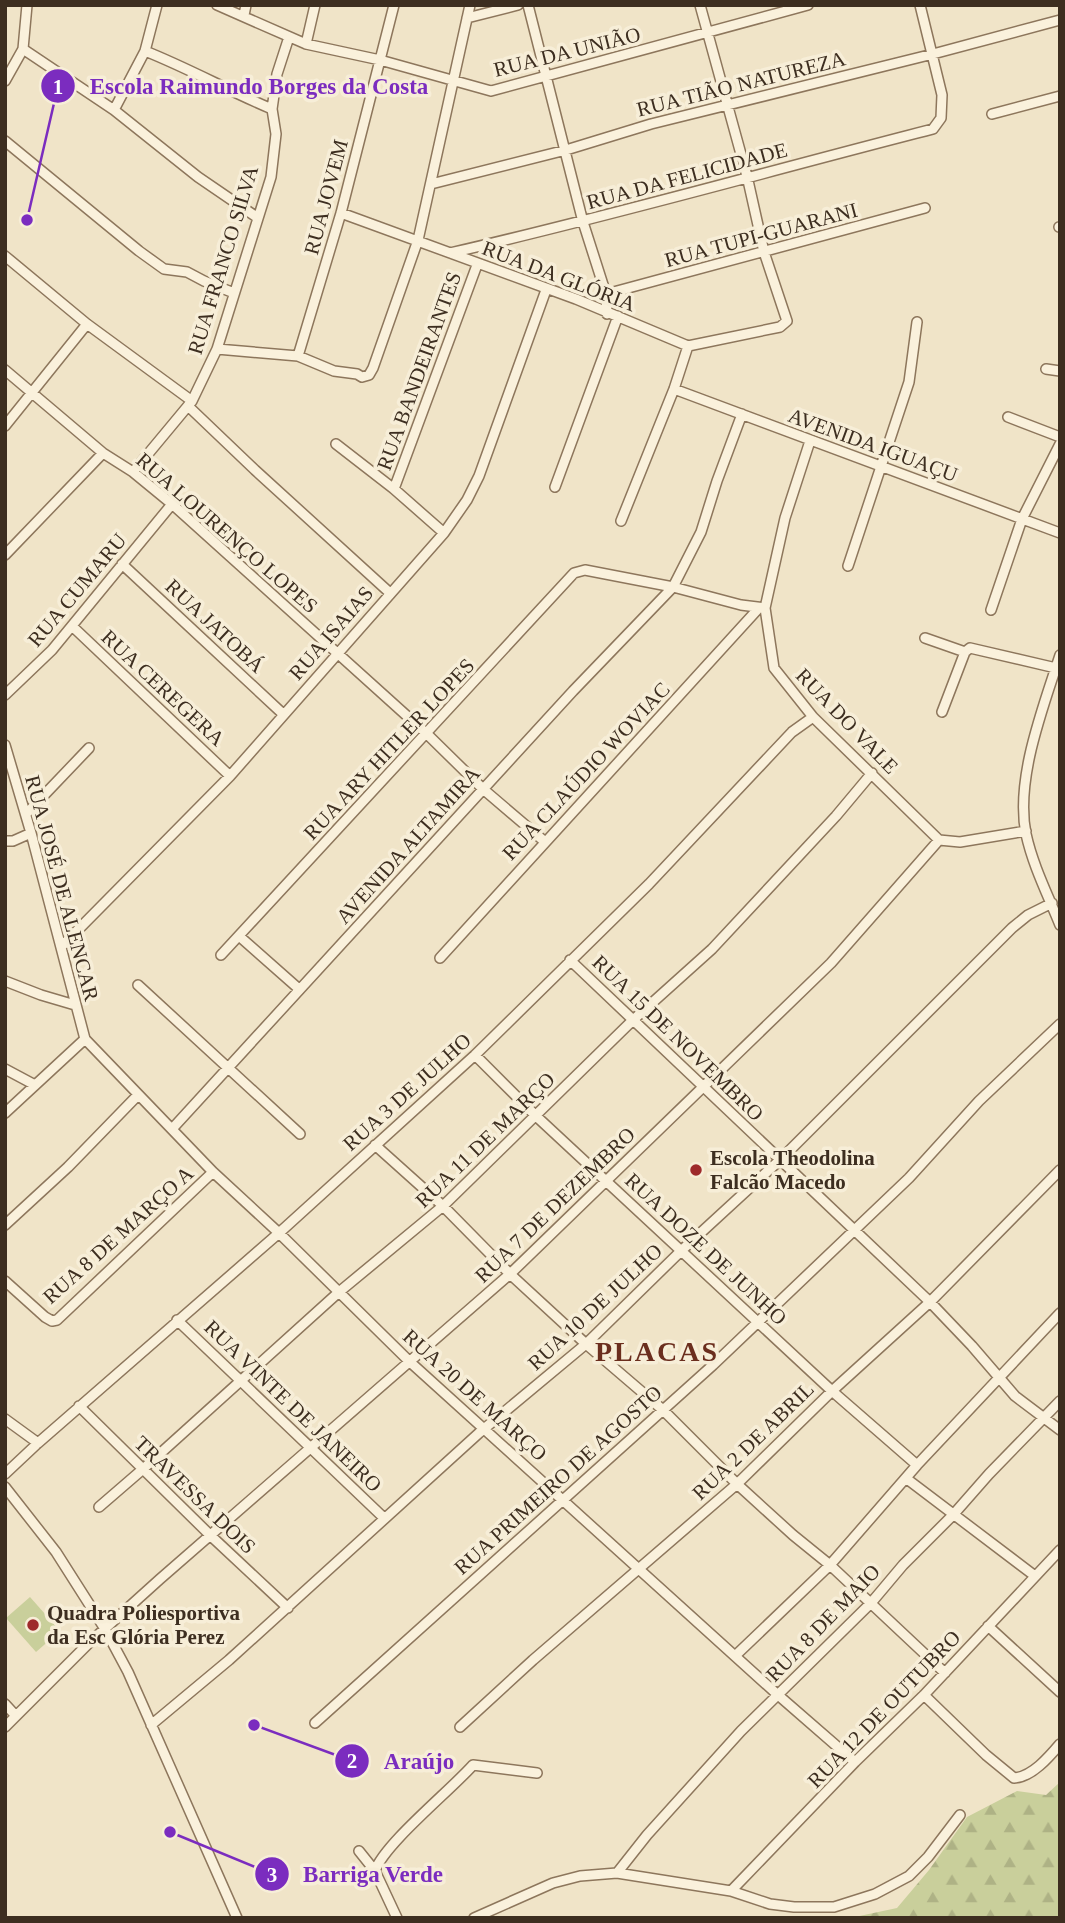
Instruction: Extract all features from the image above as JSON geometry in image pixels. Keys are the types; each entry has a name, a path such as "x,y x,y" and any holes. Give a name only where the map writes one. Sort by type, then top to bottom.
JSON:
{"street":[{"path":"5,81 23,49 27,5"},
{"path":"114,110 145,51 157,5"},
{"name":"RUA DA UNIÃO","path":"217,5 306,44 380,60 491,91 808,5"},
{"path":"244,16 246,5"},
{"path":"306,44 315,5"},
{"name":"RUA JOVEM","path":"298,356 341,213 394,5"},
{"path":"217,349 298,356 334,371 362,377 369,375 418,240 470,5"},
{"path":"467,18 518,5"},
{"path":"528,5 583,222 606,295 607,314"},
{"path":"621,520 674,389 688,346 780,327 787,321 764,253 747,176 700,5"},
{"path":"919,5 933,54"},
{"name":"RUA TIÃO NATUREZA","path":"431,184 566,150 651,124 1060,20"},
{"name":"RUA FRANCO SILVA","path":"133,472 190,403 217,349 271,177 276,134 272,109 277,74 289,37"},
{"path":"23,49 114,110 198,177 258,218"},
{"path":"145,51 272,109"},
{"name":"RUA DA FELICIDADE","path":"450,253 583,222 747,176 933,129 942,118 943,107 933,54"},
{"path":"992,114 1060,96"},
{"path":"5,141 164,269 187,272 234,293"},
{"name":"RUA TUPI-GUARANI","path":"606,295 925,208"},
{"name":"RUA DA GLÓRIA","path":"341,213 576,299 688,346"},
{"path":"5,256 87,324 190,403 255,470 390,593"},
{"name":"RUA BANDEIRANTES","path":"394,489 477,265"},
{"name":"RUA ISAIAS","path":"61,947 230,776 444,533 467,500 479,476 546,290"},
{"path":"555,487 618,316"},
{"path":"848,566 909,382 917,322"},
{"path":"5,426 87,324"},
{"path":"1046,369 1060,371"},
{"name":"RUA LOURENÇO LOPES","path":"5,370 103,453 133,472 172,504 427,734 483,789 544,841"},
{"name":"AVENIDA IGUAÇU","path":"674,389 1060,533"},
{"name":"AVENIDA ALTAMIRA","path":"172,1129 483,789 673,587 701,532 742,414"},
{"path":"1008,417 1060,436"},
{"path":"673,587 762,609 785,518 810,441"},
{"path":"336,444 394,489 444,533"},
{"path":"991,610 1022,519 1060,444"},
{"path":"5,555 103,453"},
{"name":"RUA CUMARU","path":"5,695 52,650 172,504"},
{"name":"RUA JATOBÁ","path":"122,564 283,714"},
{"name":"RUA ARY HITLER LOPES","path":"221,955 570,577 585,570 673,587"},
{"name":"RUA DO VALE","path":"762,609 774,668 813,717 939,841"},
{"name":"RUA CLAÚDIO WOVIAC","path":"440,958 544,841 571,816 762,609"},
{"name":"RUA CEREGERA","path":"72,626 230,776"},
{"path":"925,638 967,650 974,648 1056,668"},
{"path":"942,712 967,650"},
{"path":"1060,655 1025,774 1026,831 1037,871 1060,925"},
{"name":"RUA 3 DE JULHO","path":"5,1474 79,1406 279,1233 475,1055 649,884 792,732 813,717"},
{"name":"RUA JOSÉ DE ALENCAR","path":"5,745 26,814 85,1039"},
{"path":"26,814 89,748"},
{"name":"RUA 11 DE MARÇO","path":"99,1507 339,1292 443,1206 633,1020 741,919 872,773"},
{"path":"939,841 960,842 1026,831"},
{"path":"5,841 13,841 31,833"},
{"name":"RUA 7 DE DEZEMBRO","path":"5,1727 105,1629 510,1274 704,1089 831,963 939,841"},
{"name":"RUA 10 DE JULHO","path":"151,1726 288,1608 384,1518 586,1344 681,1250 781,1158 1012,928 1028,915 1052,903"},
{"path":"239,936 299,989"},
{"name":"RUA 15 DE NOVEMBRO","path":"570,960 930,1302 1015,1396 1060,1430"},
{"path":"5,981 75,1004"},
{"path":"138,985 300,1134"},
{"name":"RUA PRIMEIRO DE AGOSTO","path":"315,1723 663,1410 855,1230 909,1178 979,1101 1060,1024"},
{"path":"5,1113 85,1039"},
{"name":"RUA 20 DE MARÇO","path":"85,1039 213,1172 410,1362 855,1762"},
{"name":"RUA DOZE DE JUNHO","path":"475,1055 536,1116 832,1391 917,1465"},
{"path":"5,1069 35,1085"},
{"path":"5,1225 75,1160 138,1095"},
{"path":"375,1145 443,1206 510,1274 663,1410 737,1484 830,1565 945,1673"},
{"name":"RUA 2 DE ABRIL","path":"460,1727 533,1660 737,1484 832,1391 930,1302 1060,1170"},
{"name":"RUA 8 DE MARÇO A","path":"5,1281 45,1317 52,1321 57,1320 213,1172"},
{"path":"736,1655 830,1565 917,1465 1060,1313"},
{"name":"RUA VINTE DE JANEIRO","path":"177,1320 384,1518"},
{"name":"RUA 8 DE MAIO","path":"617,1873 686,1791 871,1603 903,1565 953,1516 989,1474 1060,1401"},
{"name":"TRAVESSA DOIS","path":"79,1406 288,1608"},
{"path":"5,1419 38,1443"},
{"path":"907,1479 1035,1576"},
{"path":"5,1487 56,1552 105,1629 237,1918"},
{"name":"RUA 12 DE OUTUBRO","path":"731,1891 855,1762 925,1695 1060,1549"},
{"path":"988,1626 1060,1692"},
{"path":"925,1695 1014,1778 1024,1776 1060,1744"},
{"path":"5,1704 16,1716"},
{"path":"375,1871 378,1862 473,1765 537,1773"},
{"path":"474,1918 553,1883 580,1876 617,1873 731,1891 770,1904 794,1907 834,1906 875,1894 909,1875 929,1857 960,1815"},
{"path":"359,1851 375,1871 397,1918"}],"green space":[{"name":"Quadra Poliesportiva da Esc Glória Perez","path":"30,1597 60,1631 36,1652 6,1618"},
{"path":"1060,1782 1060,1918 850,1918 897,1908 929,1870 967,1817 1017,1791 1046,1795"}],"place":[{"name":"Escola Raimundo Borges da Costa","path":"27,220"},
{"name":"Escola Theodolina Falcão Macedo","path":"696,1170"},
{"name":"Quadra Poliesportiva da Esc Glória Perez","path":"33,1625"},
{"name":"Araújo","path":"254,1725"},
{"name":"Barriga Verde","path":"170,1832"}],"district":[{"name":"PLACAS","path":"657,1351"}]}
